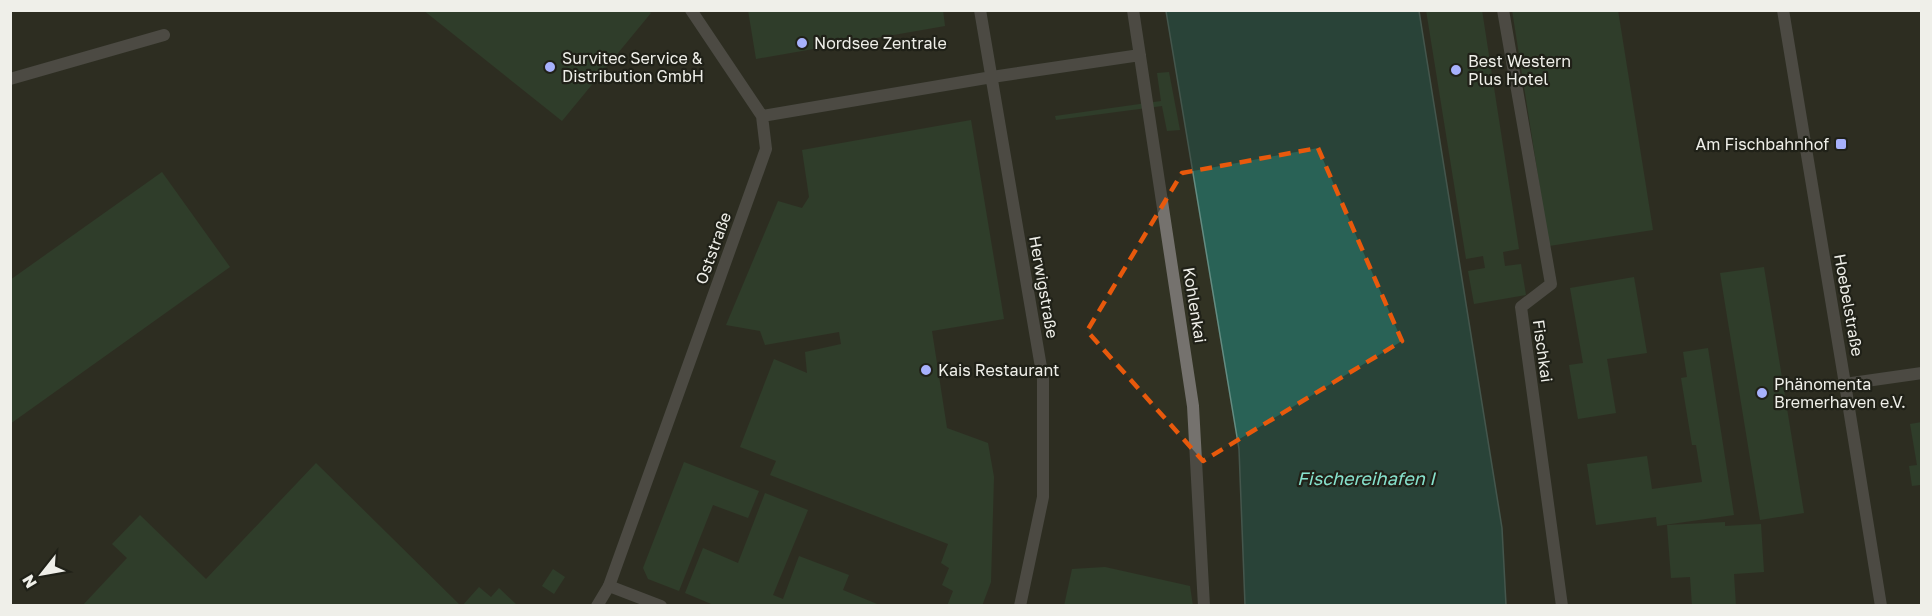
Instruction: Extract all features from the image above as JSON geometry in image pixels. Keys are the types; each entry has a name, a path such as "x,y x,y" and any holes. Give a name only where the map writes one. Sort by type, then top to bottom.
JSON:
{"street":[{"path":"691,10 762,116 992,77 1140,55"},
{"name":"Herwigstraße","path":"980,10 1043,379 1043,497 1020,606"},
{"name":"Kohlenkai","path":"1133,10 1193,406 1204,606"},
{"name":"Fischkai","path":"1503,10 1551,284 1521,307 1562,606"},
{"name":"Hoebelstraße","path":"1783,10 1881,606"},
{"path":"10,79 164,35"},
{"name":"Oststraße","path":"597,606 609,586 766,149 762,116"},
{"path":"1845,384 1922,372"},
{"path":"609,586 661,606"}],"highlighted area":[{"path":"1318,148 1402,341 1203,461 1087,331 1182,173"}],"shaded area":[{"path":"10,11 1166,11 1239,449 1245,605 11,605"},
{"path":"1419,11 1921,11 1921,605 1506,605 1502,528"}],"water":[{"name":"Fischereihafen I","path":"1166,11 1419,11 1502,528 1506,605 1245,605 1239,449"}],"building":[{"name":"Survitec Service & Distribution GmbH","path":"423,10 647,10 651,13 562,121"},
{"name":"Nordsee Zentrale","path":"748,10 943,10 945,26 756,59"},
{"path":"1426,10 1482,10 1519,249 1503,252 1505,266 1521,264 1526,295 1474,304 1468,271 1485,268 1483,256 1466,259"},
{"path":"1512,10 1618,10 1653,230 1549,246"},
{"path":"1169,72 1180,130 1167,131 1162,106 1056,120 1055,116 1161,101 1157,73"},
{"path":"971,120 1004,319 932,331 947,428 988,443 994,477 991,582 982,606 947,606 953,591 942,585 949,568 941,563 948,544 770,475 776,461 740,447 774,359 807,373 805,352 841,344 839,332 765,345 760,331 726,325 778,201 802,208 809,197 802,150"},
{"path":"162,172 230,267 10,424 10,280"},
{"name":"Phänomenta Bremerhaven e.V.","path":"1764,267 1804,513 1760,520 1720,273"},
{"path":"1634,277 1647,353 1607,359 1616,413 1578,419 1569,365 1583,363 1570,288"},
{"path":"1708,348 1734,515 1657,526 1656,517 1596,525 1587,464 1647,456 1652,489 1702,482 1696,445 1692,445 1681,378 1687,377 1683,352"},
{"path":"1922,422 1922,489 1920,489 1920,485 1912,486 1909,466 1917,465 1910,424"},
{"path":"684,462 759,491 748,518 713,505 679,591 648,579 643,568"},
{"path":"316,463 461,606 82,606 127,558 112,544 140,515 206,579"},
{"path":"765,493 808,510 773,595 783,599 799,556 849,575 843,590 882,606 716,606 685,593 703,548 738,563"},
{"path":"1725,522 1725,526 1761,524 1764,572 1734,574 1736,606 1692,606 1690,577 1671,578 1667,525"},
{"path":"1105,567 1190,586 1193,606 1064,606 1072,569"},
{"path":"553,569 565,577 554,594 542,586"},
{"path":"479,587 491,597 499,588 518,606 462,606"}],"place":[{"name":"Nordsee Zentrale","path":"802,43"},
{"name":"Survitec Service & Distribution GmbH","path":"550,67"},
{"name":"Best Western Plus Hotel","path":"1456,70"},
{"name":"Am Fischbahnhof","path":"1841,144"},
{"name":"Kais Restaurant","path":"926,370"},
{"name":"Phänomenta Bremerhaven e.V.","path":"1762,393"}]}
